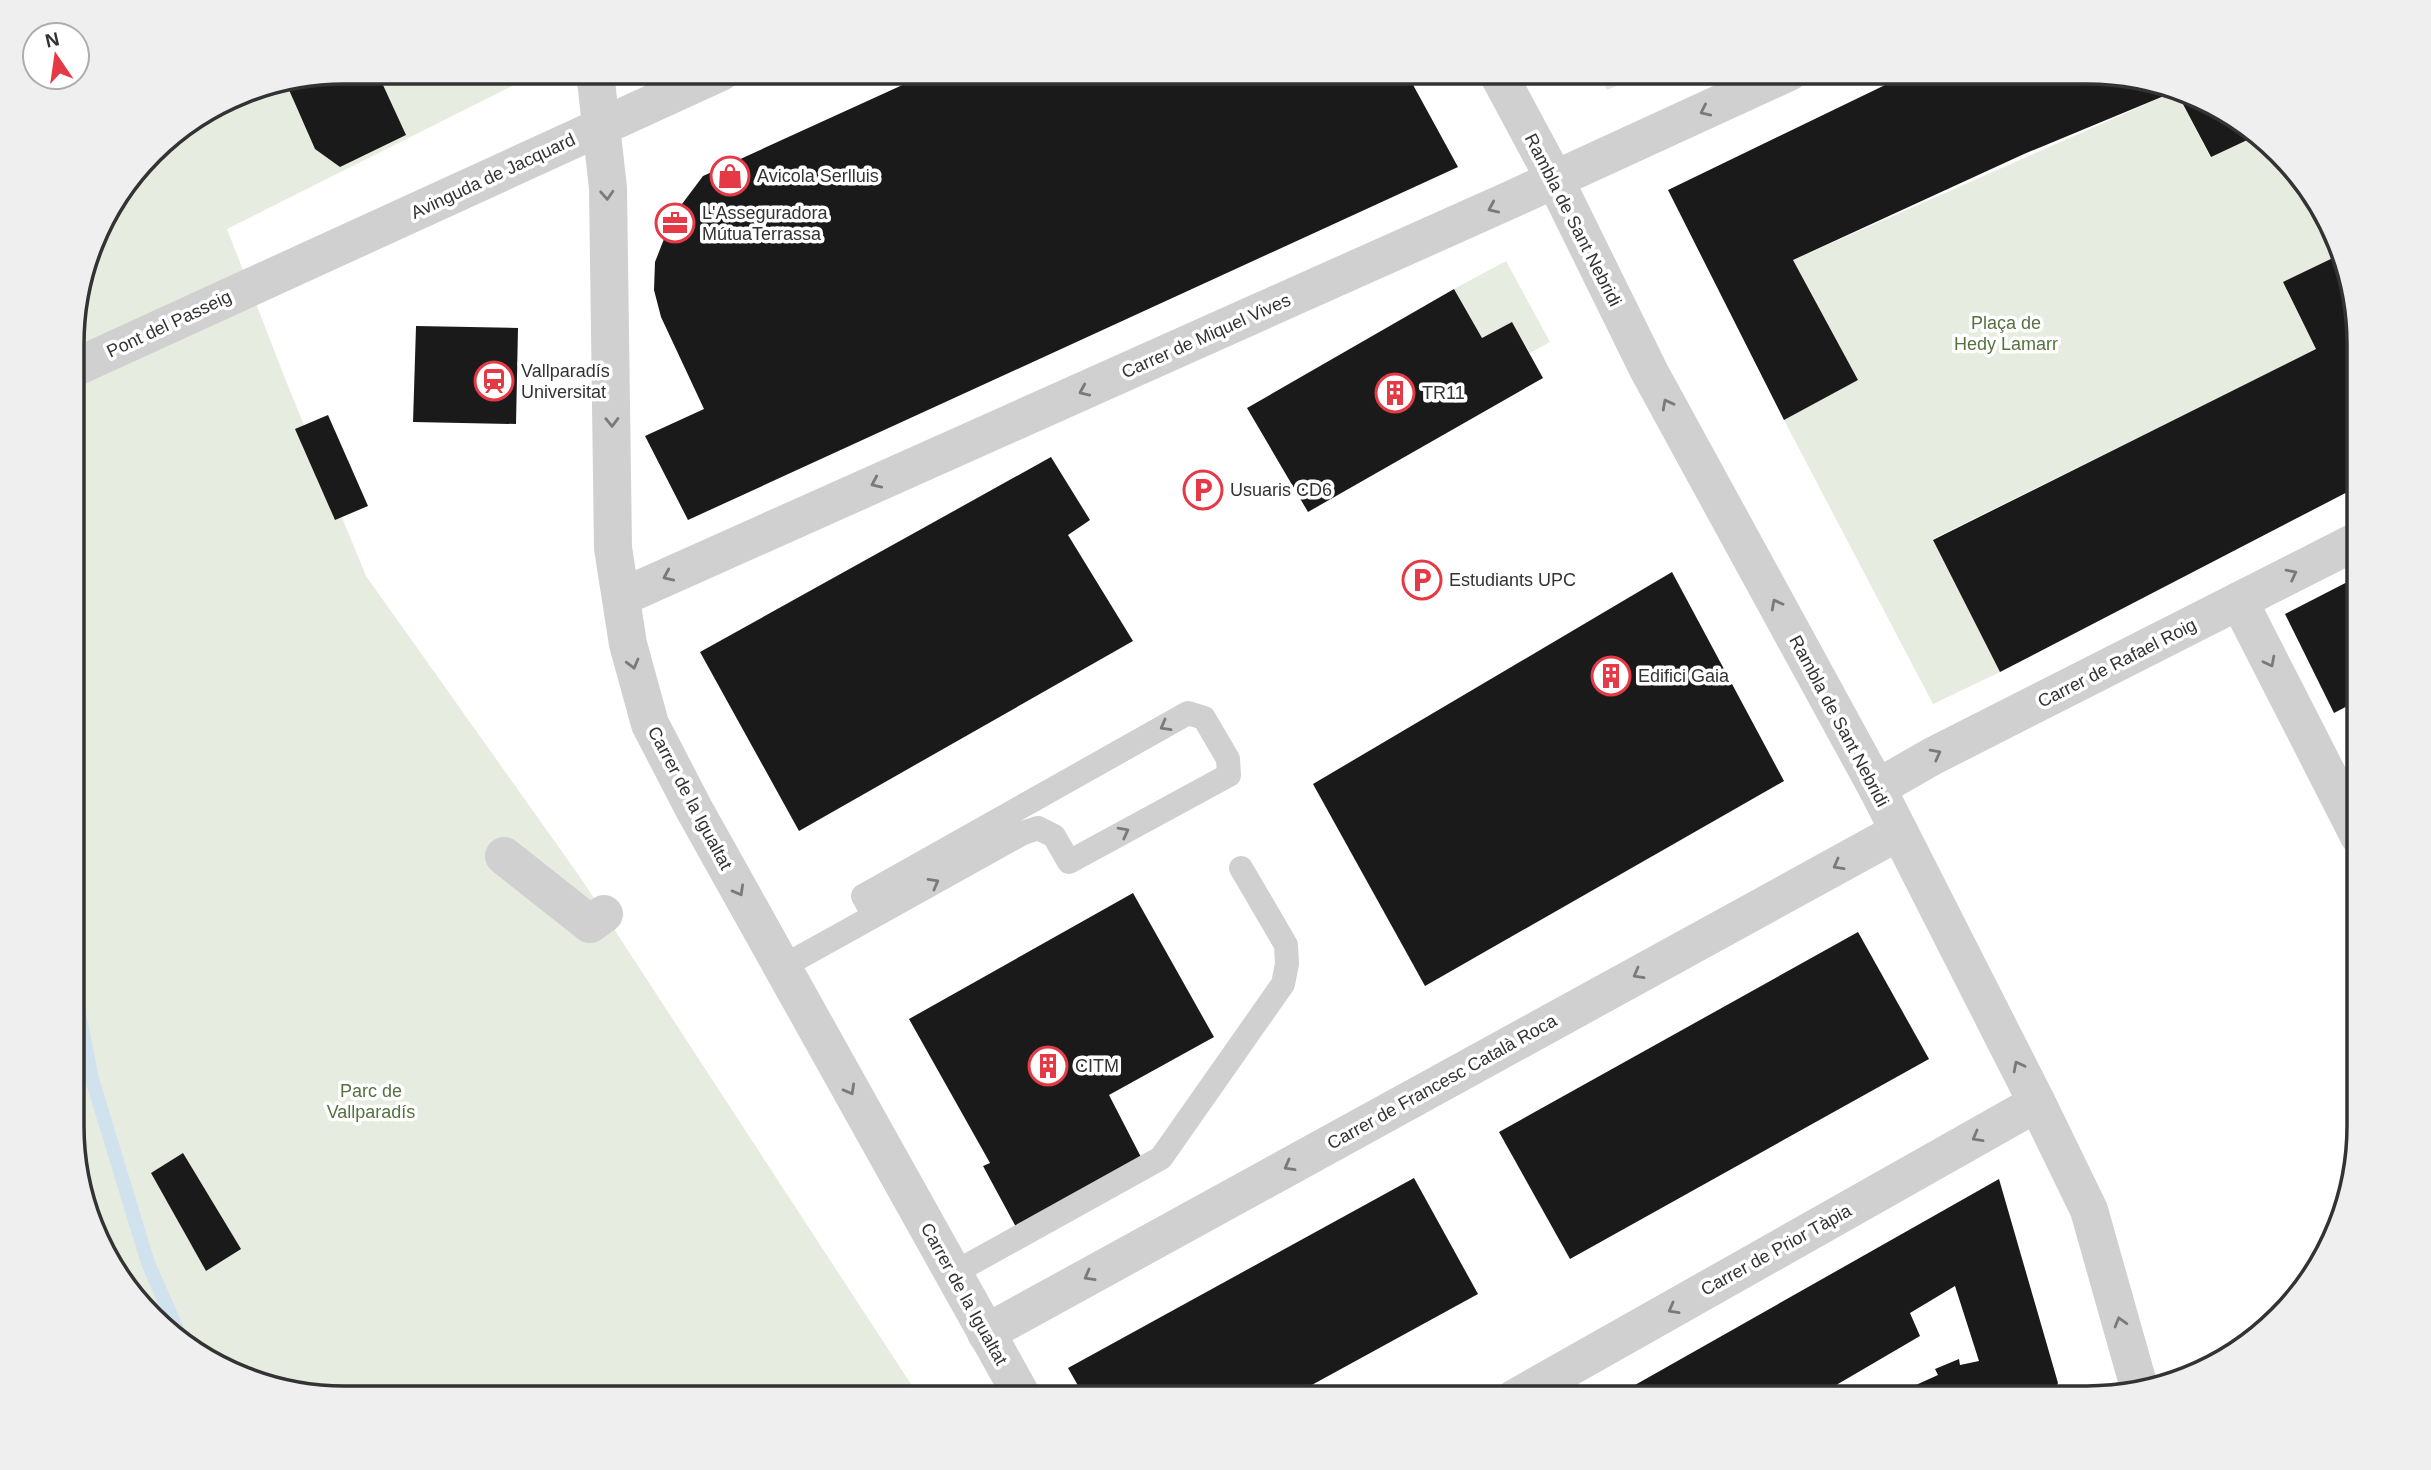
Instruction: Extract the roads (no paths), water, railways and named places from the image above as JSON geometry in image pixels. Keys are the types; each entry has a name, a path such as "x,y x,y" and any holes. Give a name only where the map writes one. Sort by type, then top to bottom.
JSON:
{"street":[{"name":"Carrer de la Igualtat","path":"596,84 608,188 614,548 628,644 650,724 694,809 1016,1386"},
{"name":"Avinguda de Jacquard","path":"265,281 695,84"},
{"name":"Rambla de Sant Nebridi","path":"1503,84 1555,180 1649,371 1877,788 2037,1103 2089,1210 2137,1381"},
{"name":"Carrer de Miquel Vives","path":"622,597 1764,84"},
{"name":"Pont del Passeig","path":"84,363 265,281"},
{"name":"Carrer de Rafael Roig","path":"1877,788 1933,756 2347,546"},
{"path":"2239,601 2347,812"},
{"name":"Carrer de Francesc Català Roca","path":"986,1333 1898,832"},
{"path":"504,856 590,924 604,914"},
{"name":"Carrer de Prior Tàpia","path":"1536,1386 2037,1103"}],"lane":[{"path":"782,967 874,916 1023,833 1038,828 1054,836 1069,862 1229,775 1228,759 1204,718 1188,713 863,896 874,916"},
{"path":"952,1274 1161,1158 1283,984 1287,964 1286,944 1241,868"}],"waterway":[{"path":"84,1039 92,1079 148,1263 174,1321"}],"place":[{"name":"Avicola Serlluis","path":"730,176"},
{"name":"L'Asseguradora MútuaTerrassa","path":"675,223"},
{"name":"Vallparadís Universitat","path":"494,381"},
{"name":"TR11","path":"1395,393"},
{"name":"Usuaris CD6","path":"1203,490"},
{"name":"Estudiants UPC","path":"1422,580"},
{"name":"Edifici Gaia","path":"1611,676"},
{"name":"CITM","path":"1048,1066"}],"park label":[{"name":"Plaça de Hedy Lamarr","path":"2006,333"},
{"name":"Parc de Vallparadís","path":"371,1101"}]}
